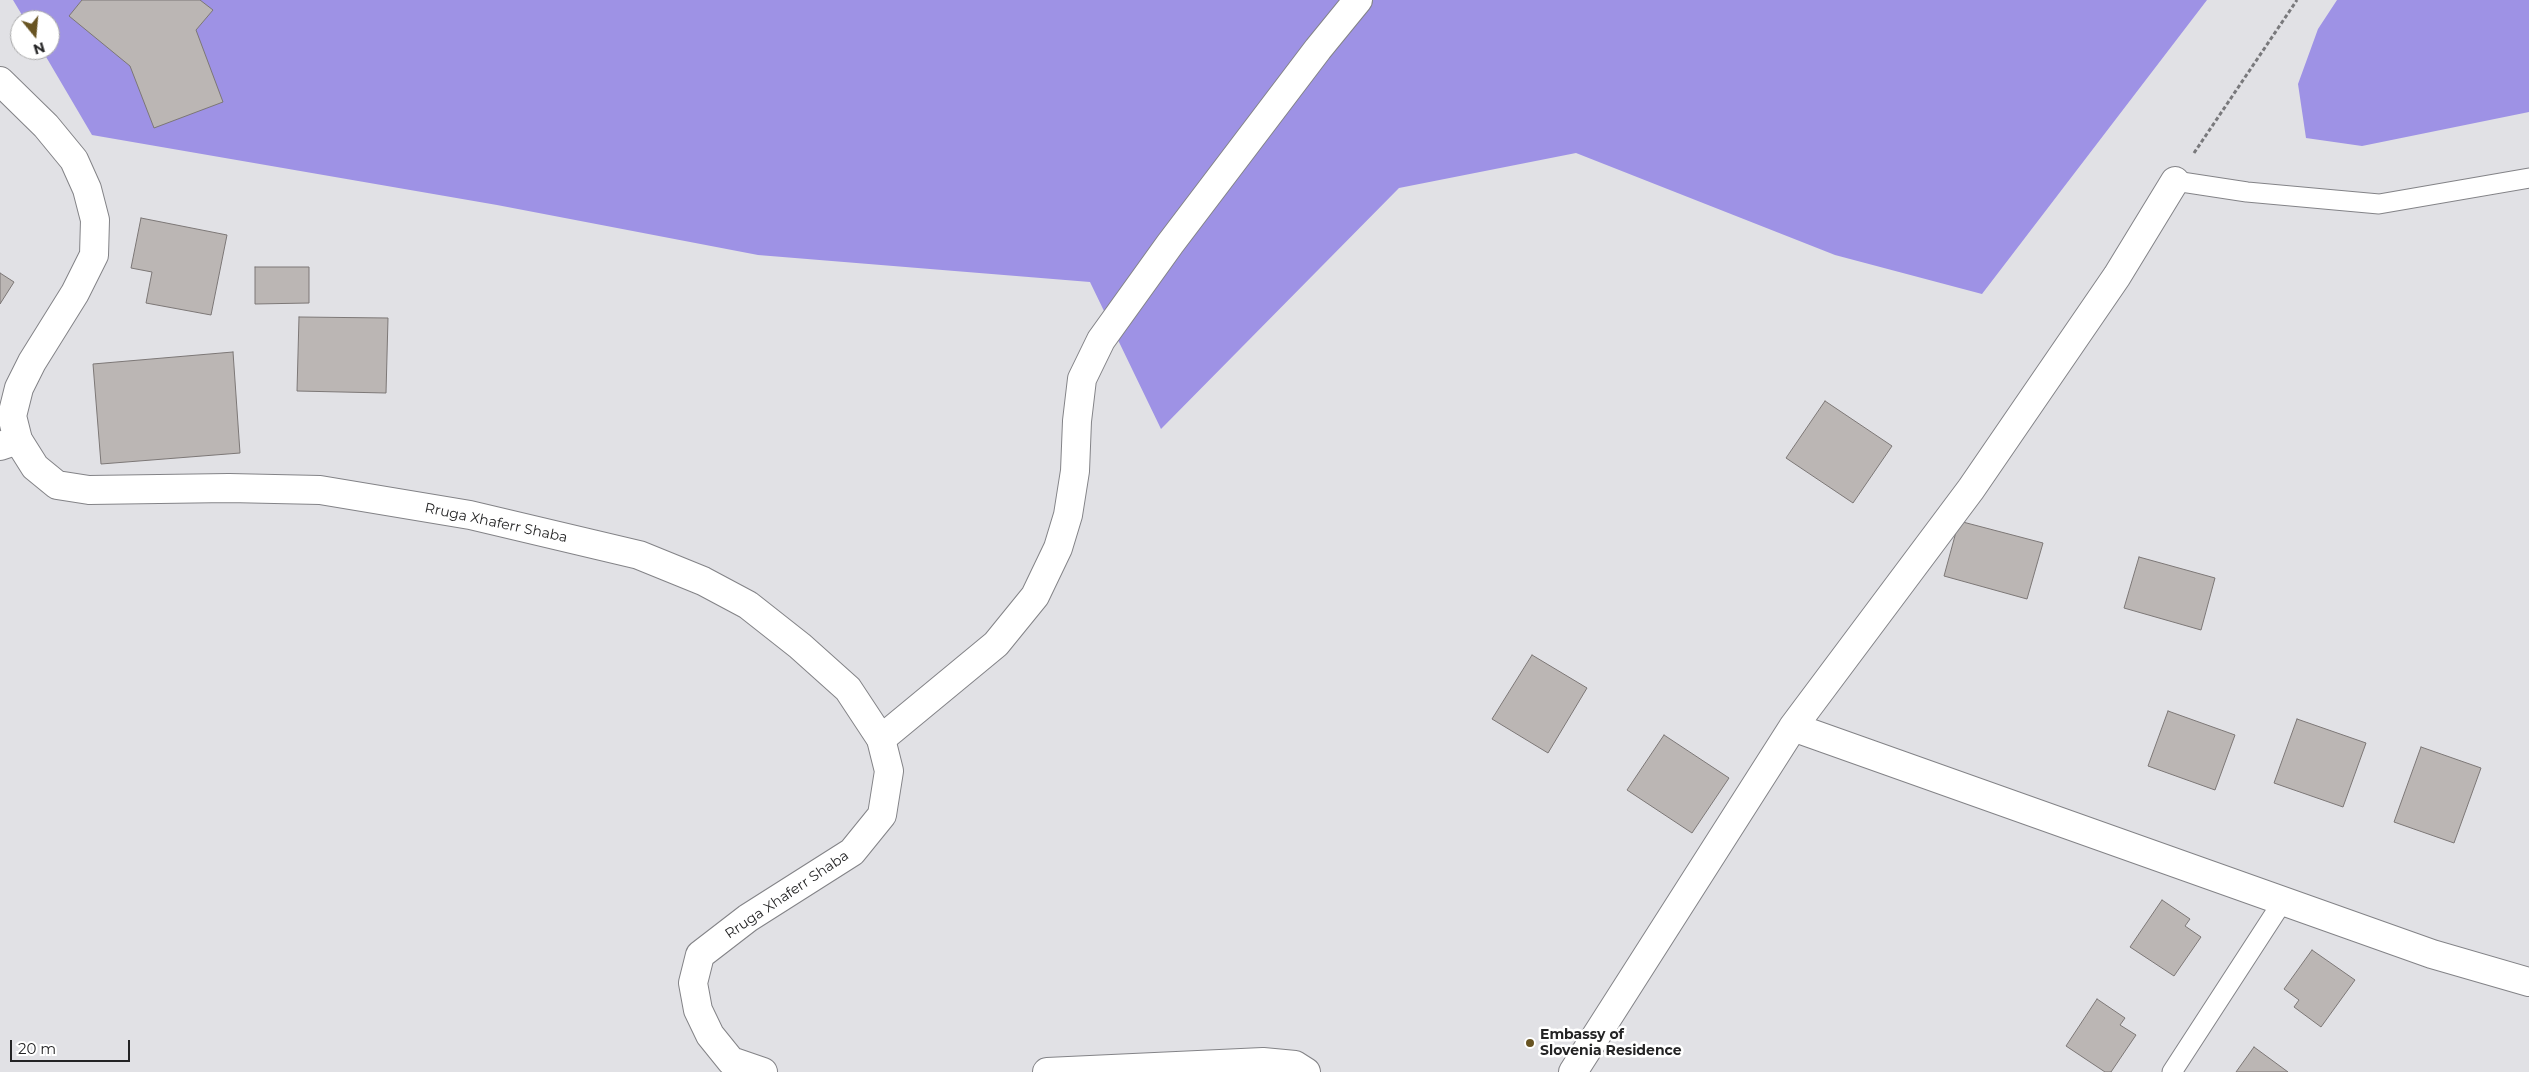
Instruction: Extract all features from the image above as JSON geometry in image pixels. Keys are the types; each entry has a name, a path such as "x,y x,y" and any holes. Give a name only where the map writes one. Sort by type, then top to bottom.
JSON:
{"street":[{"path":"881,739 996,644 1035,596 1058,548 1068,515 1075,471 1076,421 1082,379 1101,340 1170,244 1358,0"},
{"name":"Rruga Xhaferr Shaba","path":"0,82 46,126 74,160 87,189 95,220 94,255 75,293 32,362 19,388 12,416 9,443 57,485 89,490 229,488 320,490 470,515 639,555 703,580 748,605 800,646 848,689 881,739 889,771 882,815 852,852 748,918 700,955 693,983 698,1010 729,1067 763,1072"},
{"path":"1573,1072 1793,727 1971,489 2117,276 2175,180"},
{"path":"1793,727 2432,954 2529,982"},
{"path":"1047,1072 1263,1062 1294,1065 1306,1072"}],"lane":[{"path":"2175,180 2247,192 2379,204 2529,178"},
{"path":"2172,1072 2283,901"}],"path":[{"path":"2175,180 2296,0"}],"shaded area":[{"path":"13,0 2207,0 1982,294 1835,255 1576,153 1399,188 1161,429 1090,282 758,255 497,205 92,135 48,60 60,60 60,10 19,10"},
{"path":"2337,0 2529,0 2529,112 2362,146 2306,138 2298,84 2318,29"}],"building":[{"path":"82,0 200,0 213,10 196,30 223,102 154,128 130,66 69,16"},
{"path":"141,218 227,235 211,315 146,303 152,272 131,268"},
{"path":"255,267 309,267 309,303 255,304"},
{"path":"0,273 14,282 0,304"},
{"path":"299,317 388,318 386,393 297,391"},
{"path":"233,352 240,453 101,464 93,364"},
{"path":"1825,401 1892,446 1853,503 1786,458"},
{"path":"1959,521 2043,543 2027,599 1944,576"},
{"path":"2139,557 2215,578 2201,630 2124,608"},
{"path":"1532,655 1587,688 1548,753 1492,719"},
{"path":"2168,711 2235,735 2215,790 2148,766"},
{"path":"2297,719 2366,743 2343,807 2274,783"},
{"path":"1664,735 1729,778 1692,833 1627,790"},
{"path":"2421,747 2481,768 2454,843 2394,822"},
{"path":"2162,900 2190,919 2185,926 2201,937 2174,976 2130,947"},
{"path":"2312,950 2355,980 2321,1027 2294,1007 2299,1000 2284,989"},
{"path":"2097,999 2125,1018 2120,1025 2136,1035 2111,1072 2105,1072 2066,1046"},
{"path":"2254,1047 2288,1072 2236,1072"}],"place":[{"name":"Embassy of Slovenia Residence","path":"1530,1043"}]}
